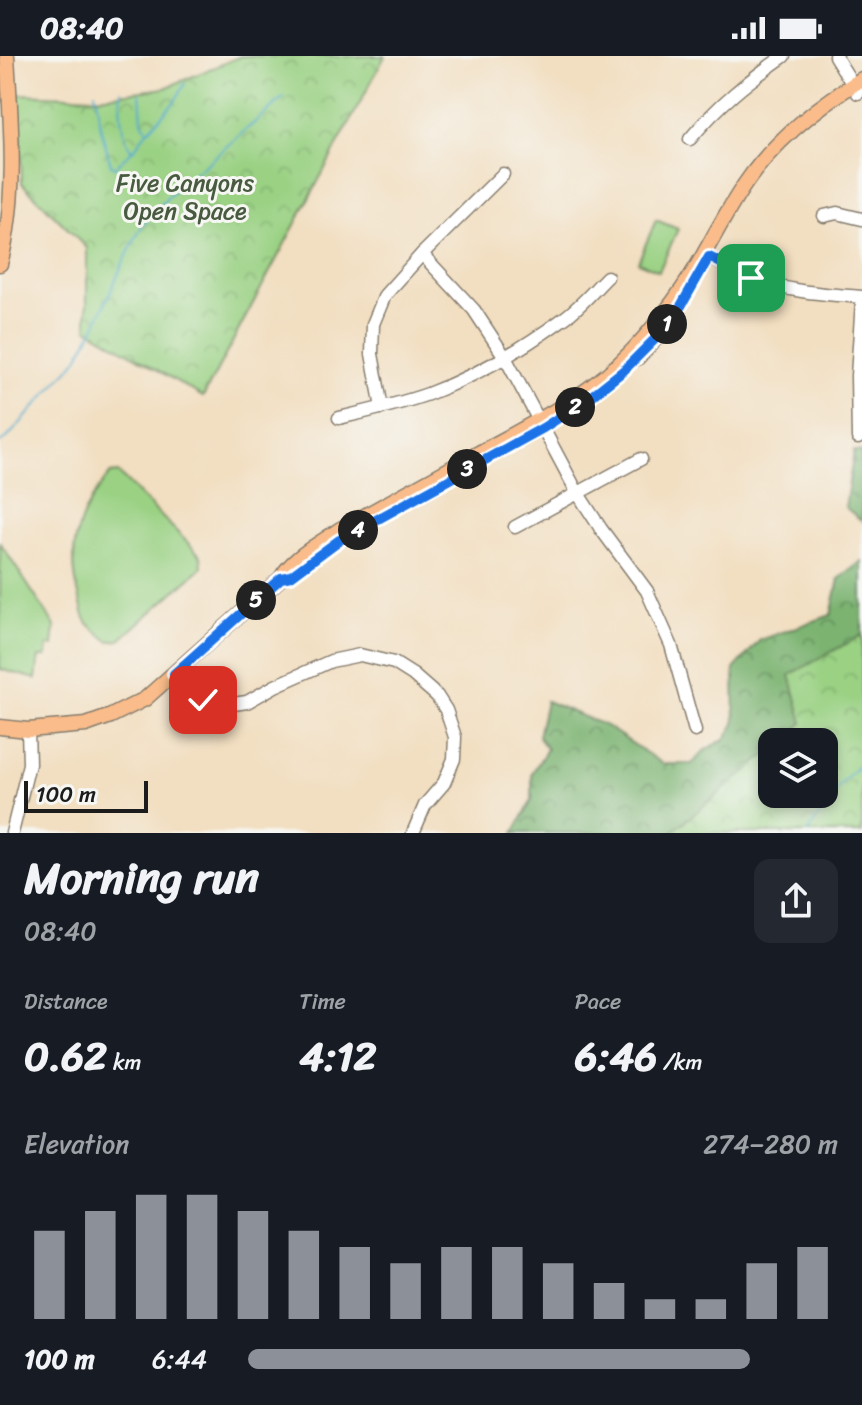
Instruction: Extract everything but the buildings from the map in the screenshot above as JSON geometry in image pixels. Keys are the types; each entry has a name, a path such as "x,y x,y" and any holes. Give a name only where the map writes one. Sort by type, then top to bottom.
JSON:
{"main road":[{"path":"0,264 10,213 11,135 7,56"},
{"path":"0,727 28,730 86,725 145,699 281,578 291,576 338,541 589,398 640,355 681,306 739,193 766,157 808,118 859,87"}],"street":[{"path":"690,139 712,112 745,83 784,56"},
{"path":"835,56 859,87"},
{"path":"382,408 372,354 373,324 385,295 503,174"},
{"path":"824,216 837,213 862,219"},
{"path":"422,254 474,310 505,357 577,492 647,591 671,645 695,731"},
{"path":"707,256 751,278 784,288 862,299 858,438"},
{"path":"339,418 428,394 505,357 565,318 607,277"},
{"path":"515,527 641,459"},
{"path":"174,674 203,700 220,706 247,702 331,661 360,655 394,663 413,675 437,696 446,710 455,737 454,759 444,783 425,805 413,833"},
{"path":"12,833 29,764 28,730"}],"green space":[{"name":"Five Canyons Open Space","path":"241,56 385,56 203,397 87,328 87,248 22,183 19,94 97,97 165,88"},
{"path":"656,220 678,229 659,271 638,262"},
{"path":"854,451 862,452 862,521 845,507"},
{"path":"118,473 201,556 202,567 120,640 109,641 90,626 85,617 74,561 78,530 90,502 110,474"},
{"path":"0,543 55,626 53,646 48,646 46,657 39,657 36,679 0,669"},
{"path":"862,561 862,824 857,833 514,833 532,800 532,773 547,749 538,736 546,701 606,726 663,764 692,764 705,750 725,739 735,724 734,669 760,640 831,615 839,579"},
{"path":"862,635 862,833 675,833 673,831 758,761 758,808 838,808 838,728 797,728 803,723 790,675"}],"waterway":[{"path":"148,131 175,101 185,84"},
{"path":"121,91 122,121 131,150 147,131 142,121 140,94"},
{"path":"95,92 111,165 115,167 135,148"},
{"path":"0,443 77,360 142,226 168,197 284,97"},
{"path":"807,833 843,782 862,762"}],"route":[{"path":"203,700 174,674 281,578 291,576 338,541 543,428 589,398 623,371 659,335 681,306 709,257 751,278"}]}
